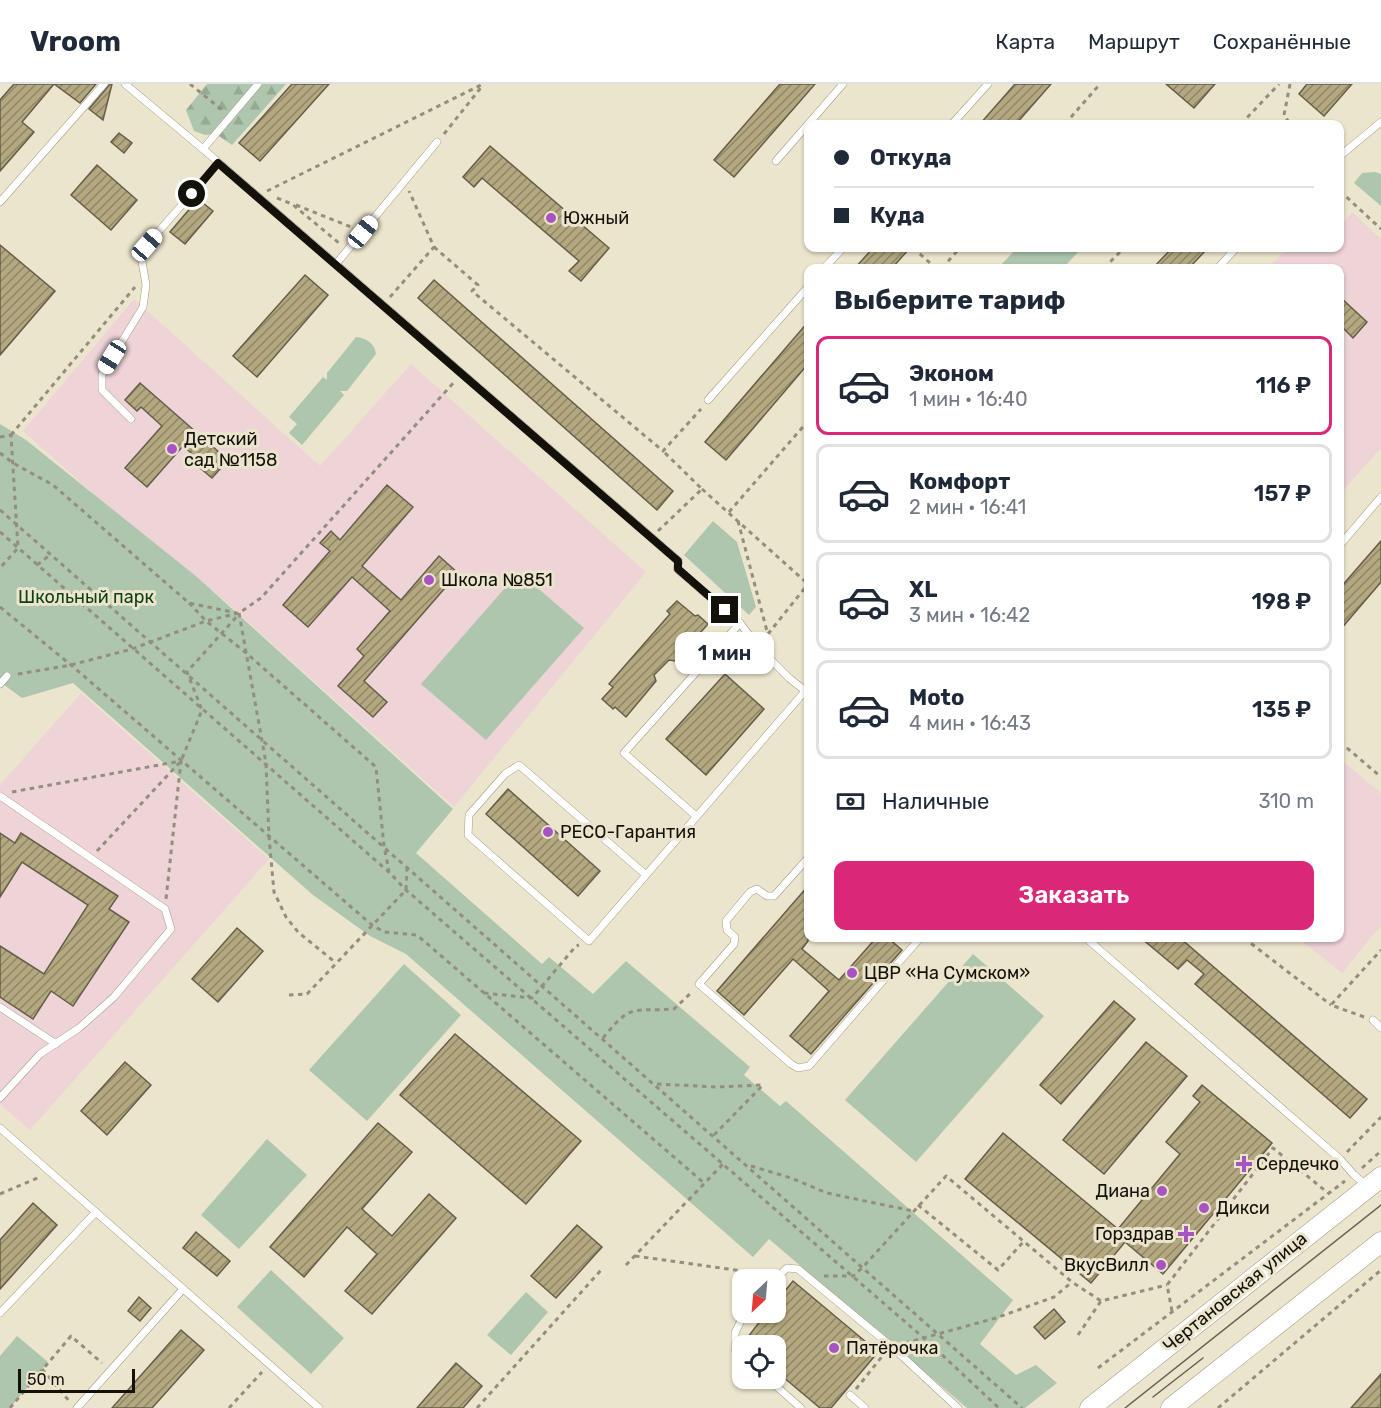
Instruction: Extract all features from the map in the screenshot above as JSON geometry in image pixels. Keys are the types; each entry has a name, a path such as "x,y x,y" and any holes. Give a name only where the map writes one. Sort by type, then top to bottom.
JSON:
{"main road":[{"name":"Чертановская улица","path":"1090,1408 1368,1179"},
{"path":"1171,1408 1381,1242"}],"lane":[{"path":"0,202 104,84"},
{"path":"125,84 678,561 678,569 740,623 758,647 789,678 804,689"},
{"path":"203,149 258,84"},
{"path":"812,120 843,84"},
{"path":"956,120 988,84"},
{"path":"1344,153 1381,122"},
{"path":"777,161 804,130"},
{"path":"336,264 437,142"},
{"path":"132,419 102,390 102,374 143,307 146,285 141,256 147,245 218,163"},
{"path":"828,264 839,252"},
{"path":"1222,264 1232,252"},
{"path":"708,400 804,291"},
{"path":"1344,540 1381,497"},
{"path":"696,816 624,753 740,623"},
{"path":"0,684 6,676"},
{"path":"646,875 519,765 505,774 469,815 468,835 589,941 804,694"},
{"path":"0,796 165,909 171,929 114,998 79,1028 40,1054 0,1098"},
{"path":"804,862 774,896 767,896 757,889 750,892 743,900 726,921 727,930 735,937 734,944 699,984 791,1064 798,1068 809,1066 917,942"},
{"path":"1091,942 1340,1159 1368,1179"},
{"path":"0,1007 56,1044"},
{"path":"1373,1020 1381,1028"},
{"path":"0,1128 319,1408"},
{"path":"0,1313 96,1212"},
{"path":"786,1269 798,1269 808,1275 891,1346 958,1408"},
{"path":"76,1408 183,1288"},
{"path":"779,1389 801,1408"},
{"path":"850,1395 865,1408"}],"path":[{"path":"190,84 231,117"},
{"path":"437,142 484,84"},
{"path":"257,196 484,84"},
{"path":"1068,120 1100,84"},
{"path":"1245,120 1279,84"},
{"path":"1287,120 1284,115 1290,84"},
{"path":"405,181 434,247 478,285 472,291 663,451 804,580"},
{"path":"1344,195 1381,229"},
{"path":"292,204 363,232"},
{"path":"383,305 434,247"},
{"path":"917,252 931,264"},
{"path":"946,264 956,252"},
{"path":"1108,264 1120,252"},
{"path":"0,437 11,435 144,276"},
{"path":"187,672 239,614 261,598 462,373"},
{"path":"663,451 708,400"},
{"path":"729,512 804,426"},
{"path":"0,568 18,548 11,435"},
{"path":"0,453 52,485 376,767 384,846 390,873"},
{"path":"651,537 702,489"},
{"path":"0,510 1022,1408"},
{"path":"737,519 768,635"},
{"path":"0,532 390,873 406,890 925,1339 999,1408"},
{"path":"37,565 50,555"},
{"path":"758,647 804,589"},
{"path":"189,603 239,614"},
{"path":"0,607 71,665 372,925 384,932 417,935 704,1184"},
{"path":"6,676 71,665 132,649 206,621 239,614"},
{"path":"239,614 266,764 272,883 286,917 298,932 336,963"},
{"path":"165,909 181,760 202,710 187,672"},
{"path":"1344,745 1381,777"},
{"path":"11,792 181,760"},
{"path":"90,859 181,760"},
{"path":"289,995 307,994 406,890 407,868"},
{"path":"532,998 576,946 589,941"},
{"path":"1249,942 1331,1005 1373,1020"},
{"path":"1331,1005 1381,950"},
{"path":"603,1038 623,1015 635,1009 674,1010 699,984"},
{"path":"484,993 532,998"},
{"path":"655,1084 717,1087 763,1085 714,1135"},
{"path":"1340,1159 1381,1117"},
{"path":"1078,1335 1101,1301 1167,1286 1274,1148 1328,1193"},
{"path":"1098,1368 1328,1193 1368,1179 1381,1151"},
{"path":"626,1265 723,1164"},
{"path":"747,1164 791,1178 827,1193 913,1211"},
{"path":"0,1194 51,1173"},
{"path":"808,1275 853,1276 863,1268 946,1176 1072,1282 1101,1301"},
{"path":"918,1205 998,1270 1023,1241"},
{"path":"635,1256 732,1271"},
{"path":"477,1408 602,1269"},
{"path":"1218,1408 1381,1270"},
{"path":"850,1395 891,1346 925,1339 996,1318 1054,1297 1072,1282"},
{"path":"1167,1286 1172,1311"},
{"path":"12,1407 71,1336 103,1364"},
{"path":"229,1408 269,1364"},
{"path":"42,1369 76,1408"}],"shaded area":[{"path":"1352,212 1381,239 1381,448 1344,490 1344,264 1272,264 1283,252 1344,252 1344,222"},
{"name":"Школа №851","path":"134,299 320,466 411,364 646,572 454,807 211,589 207,594 23,431"},
{"path":"81,693 269,859 30,1130 0,1104 0,785"},
{"path":"1344,762 1381,793 1381,925 1342,973 1303,942 1344,942"}],"green space":[{"path":"207,84 286,84 232,145 216,134 205,135 194,131 186,110"},
{"path":"1362,173 1381,174 1381,206 1354,183"},
{"path":"1013,252 1078,252 1067,264 1002,264"},
{"path":"356,337 370,342 376,354 347,391 340,391 344,395 302,445 289,433 297,424 289,417 323,377 327,380 327,373"},
{"name":"Школьный парк","path":"0,424 26,440 197,577 453,809 416,853 542,964 549,957 593,994 626,961 750,1067 744,1075 780,1106 786,1101 1013,1300 980,1344 1016,1375 1036,1365 1057,1383 1025,1408 967,1408 769,1239 753,1257 406,954 370,936 313,895 73,683 22,698 0,682"},
{"path":"713,521 737,542 756,607 749,615 684,555"},
{"path":"519,572 584,628 486,740 421,684"},
{"path":"973,954 1044,1016 916,1162 845,1100"},
{"path":"404,964 461,1015 367,1121 309,1070"},
{"path":"267,1139 307,1175 239,1249 201,1215"},
{"path":"271,1270 344,1338 311,1374 237,1307"},
{"path":"526,1292 548,1312 511,1355 487,1335"},
{"path":"17,1336 48,1362 10,1408 0,1408 0,1356"}],"building":[{"path":"14,84 54,84 22,122 34,132 0,171 0,100"},
{"path":"54,84 96,84 80,103"},
{"path":"112,84 103,120 89,109"},
{"path":"292,84 329,84 260,161 239,143"},
{"path":"780,84 815,84 734,177 714,160"},
{"path":"1015,84 1051,84 1020,120 984,120"},
{"path":"1166,84 1215,84 1194,108"},
{"path":"1307,84 1352,84 1324,116 1299,94"},
{"path":"119,133 132,143 124,153 111,142"},
{"name":"Южный","path":"490,146 609,248 581,281 569,271 579,261 482,178 474,187 463,177"},
{"path":"97,165 137,200 111,230 71,195"},
{"path":"198,199 213,211 185,244 170,232"},
{"path":"0,245 55,291 0,355"},
{"path":"869,252 906,252 896,264 859,264"},
{"path":"1168,252 1204,252 1193,264 1157,264"},
{"path":"305,275 328,295 257,377 233,356"},
{"path":"434,280 673,491 657,510 418,298"},
{"path":"1344,301 1367,322 1353,338 1344,329"},
{"path":"804,327 804,369 726,460 705,442"},
{"path":"140,383 228,460 212,478 200,468 204,464 183,446 147,487 125,468 162,426 141,407 137,411 125,400"},
{"path":"387,485 413,507 362,566 401,600 439,556 458,573 364,681 387,702 373,717 338,686 364,656 357,649 390,611 352,577 308,627 283,605 330,551 320,543 331,531 340,540"},
{"path":"1381,541 1381,582 1344,625 1344,583"},
{"path":"677,601 708,624 675,661 669,660 654,675 656,681 626,717 602,699 613,687 609,684 670,614 667,611"},
{"path":"725,674 764,709 706,775 666,739"},
{"path":"508,789 600,871 578,896 486,814"},
{"path":"0,833 15,843 21,833 118,896 109,909 129,922 73,1006 51,991 33,1019 0,997 0,946 44,974 88,905 22,862 0,897"},
{"path":"804,891 804,942 807,942 802,949 839,980 872,942 893,942 902,950 811,1054 790,1036 829,991 793,959 744,1015 717,991"},
{"path":"237,928 263,951 218,1002 192,979"},
{"path":"1146,942 1185,942 1367,1099 1350,1118 1195,984 1204,974 1187,960 1178,969"},
{"path":"1114,1001 1135,1019 1061,1104 1040,1085"},
{"path":"455,1034 581,1141 526,1204 400,1095"},
{"path":"1146,1042 1187,1076 1104,1174 1063,1140"},
{"path":"125,1062 151,1085 107,1135 81,1111"},
{"path":"1202,1085 1272,1143 1163,1274 1125,1242 1091,1283 965,1179 1003,1133 1118,1229 1180,1154 1166,1142 1200,1102 1193,1096"},
{"path":"378,1123 412,1152 362,1209 392,1236 429,1194 456,1218 372,1314 345,1291 377,1254 347,1227 304,1277 270,1247"},
{"path":"33,1203 57,1225 0,1289 0,1240"},
{"path":"577,1225 602,1247 556,1298 531,1276"},
{"path":"196,1232 230,1261 217,1276 183,1248"},
{"path":"793,1281 878,1352 831,1408 820,1408 786,1379 786,1335 749,1335 759,1323 786,1323 786,1290"},
{"path":"139,1297 151,1308 140,1321 128,1311"},
{"path":"1054,1309 1065,1322 1045,1339 1034,1327"},
{"path":"181,1330 204,1350 152,1408 112,1408"},
{"path":"456,1363 482,1386 463,1408 417,1408"},
{"path":"1381,1374 1381,1408 1351,1408"}],"tram line":[{"path":"1125,1408 1381,1205"},
{"path":"1153,1397 1203,1358"}],"place":[{"name":"Южный","path":"551,218"},
{"name":"Детский сад №1158","path":"172,449"},
{"name":"Школа №851","path":"429,580"},
{"name":"РЕСО-Гарантия","path":"548,832"},
{"name":"ЦВР «На Сумском»","path":"852,973"},
{"name":"Сердечко","path":"1244,1164"},
{"name":"Диана","path":"1162,1191"},
{"name":"Дикси","path":"1204,1208"},
{"name":"Горздрав","path":"1186,1234"},
{"name":"ВкусВилл","path":"1161,1265"},
{"name":"Пятёрочка","path":"834,1348"}],"route":[{"path":"192,194 218,163 678,561 678,569 725,610"}]}
